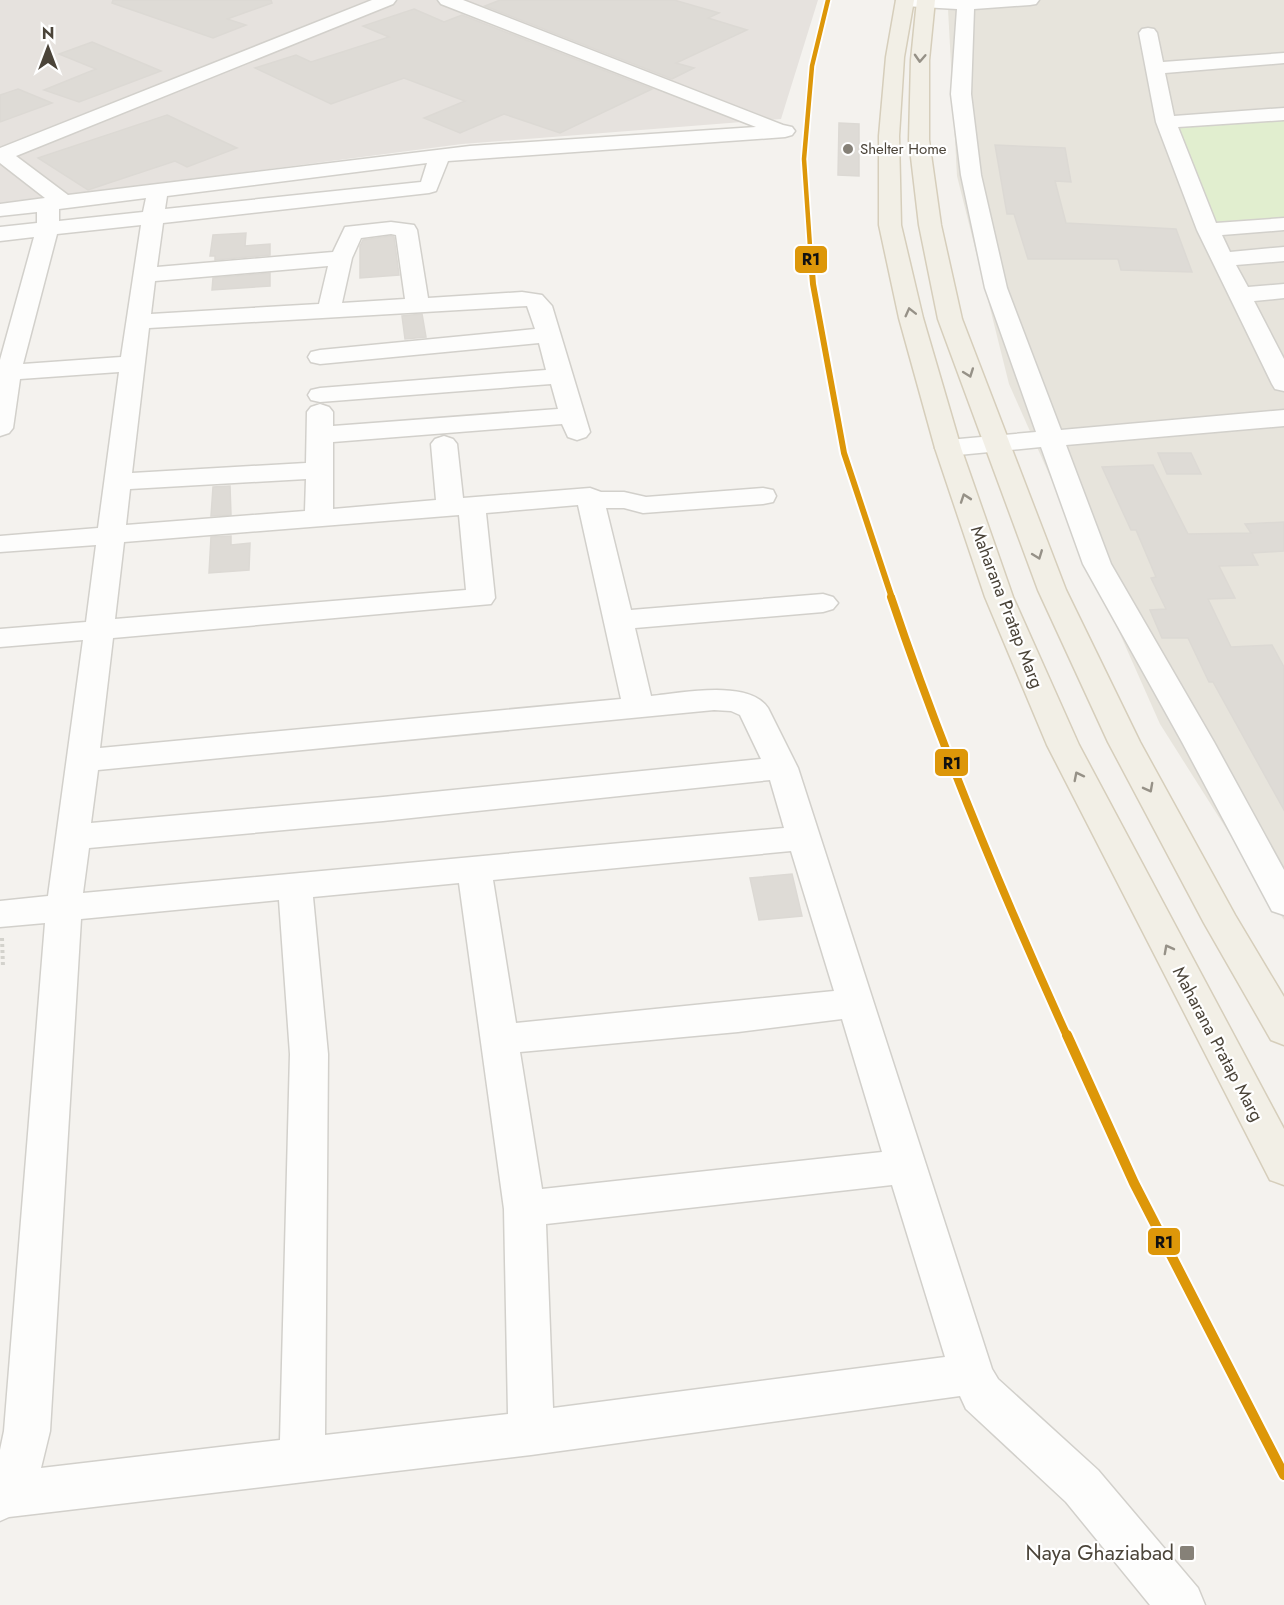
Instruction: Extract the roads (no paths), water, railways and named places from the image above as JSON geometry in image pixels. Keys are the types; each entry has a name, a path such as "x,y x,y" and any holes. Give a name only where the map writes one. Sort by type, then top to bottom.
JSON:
{"main road":[{"path":"915,1 920,60 919,140 930,225 950,319 995,444 1052,590 1124,742 1222,923 1284,1030"},
{"name":"Maharana Pratap Marg","path":"915,1 895,57 889,136 890,225 911,318 948,448 999,597 1063,745 1284,1168"}],"street":[{"path":"55,202 1,154 387,0"},
{"path":"0,234 440,156 785,131 447,0"},
{"path":"915,1 1030,0"},
{"path":"966,2 961,94 971,175 996,288 1097,564 1198,742 1284,902"},
{"path":"1148,33 1166,122 1208,230 1284,384"},
{"path":"1155,68 1284,58"},
{"path":"1166,122 1284,114"},
{"path":"0,210 55,202 155,205 429,187 440,156"},
{"path":"1,412 20,300 48,227 55,202"},
{"path":"2,1497 19,1466 27,1431 64,909 138,322 155,205"},
{"path":"1208,230 1284,224"},
{"path":"0,638 481,598 444,435 434,346 406,230 391,228 353,232 341,258 324,311 320,357 319,518"},
{"path":"1222,260 1284,254"},
{"path":"145,275 341,258"},
{"path":"1239,295 1284,291"},
{"path":"118,482 444,435 567,428 560,376 540,306 534,300 138,322"},
{"path":"320,357 549,334"},
{"path":"9,372 133,364"},
{"path":"320,395 560,376"},
{"path":"948,448 1284,418"},
{"path":"0,544 590,496 638,706"},
{"path":"591,501 632,500 643,505 763,496"},
{"path":"619,621 824,603"},
{"path":"83,761 714,699 736,700 752,708 782,768 972,1374 982,1394 1082,1486 1180,1605"},
{"path":"73,837 383,809 782,768"},
{"path":"0,914 804,838"},
{"path":"474,870 525,1209 531,1433"},
{"path":"296,887 309,1054 302,1460"},
{"path":"499,1040 856,1003"},
{"path":"525,1209 908,1166"},
{"path":"2,1497 531,1433 972,1374"}],"place":[{"name":"Shelter Home","path":"848,149"},
{"name":"Naya Ghaziabad","path":"1187,1553"}]}
